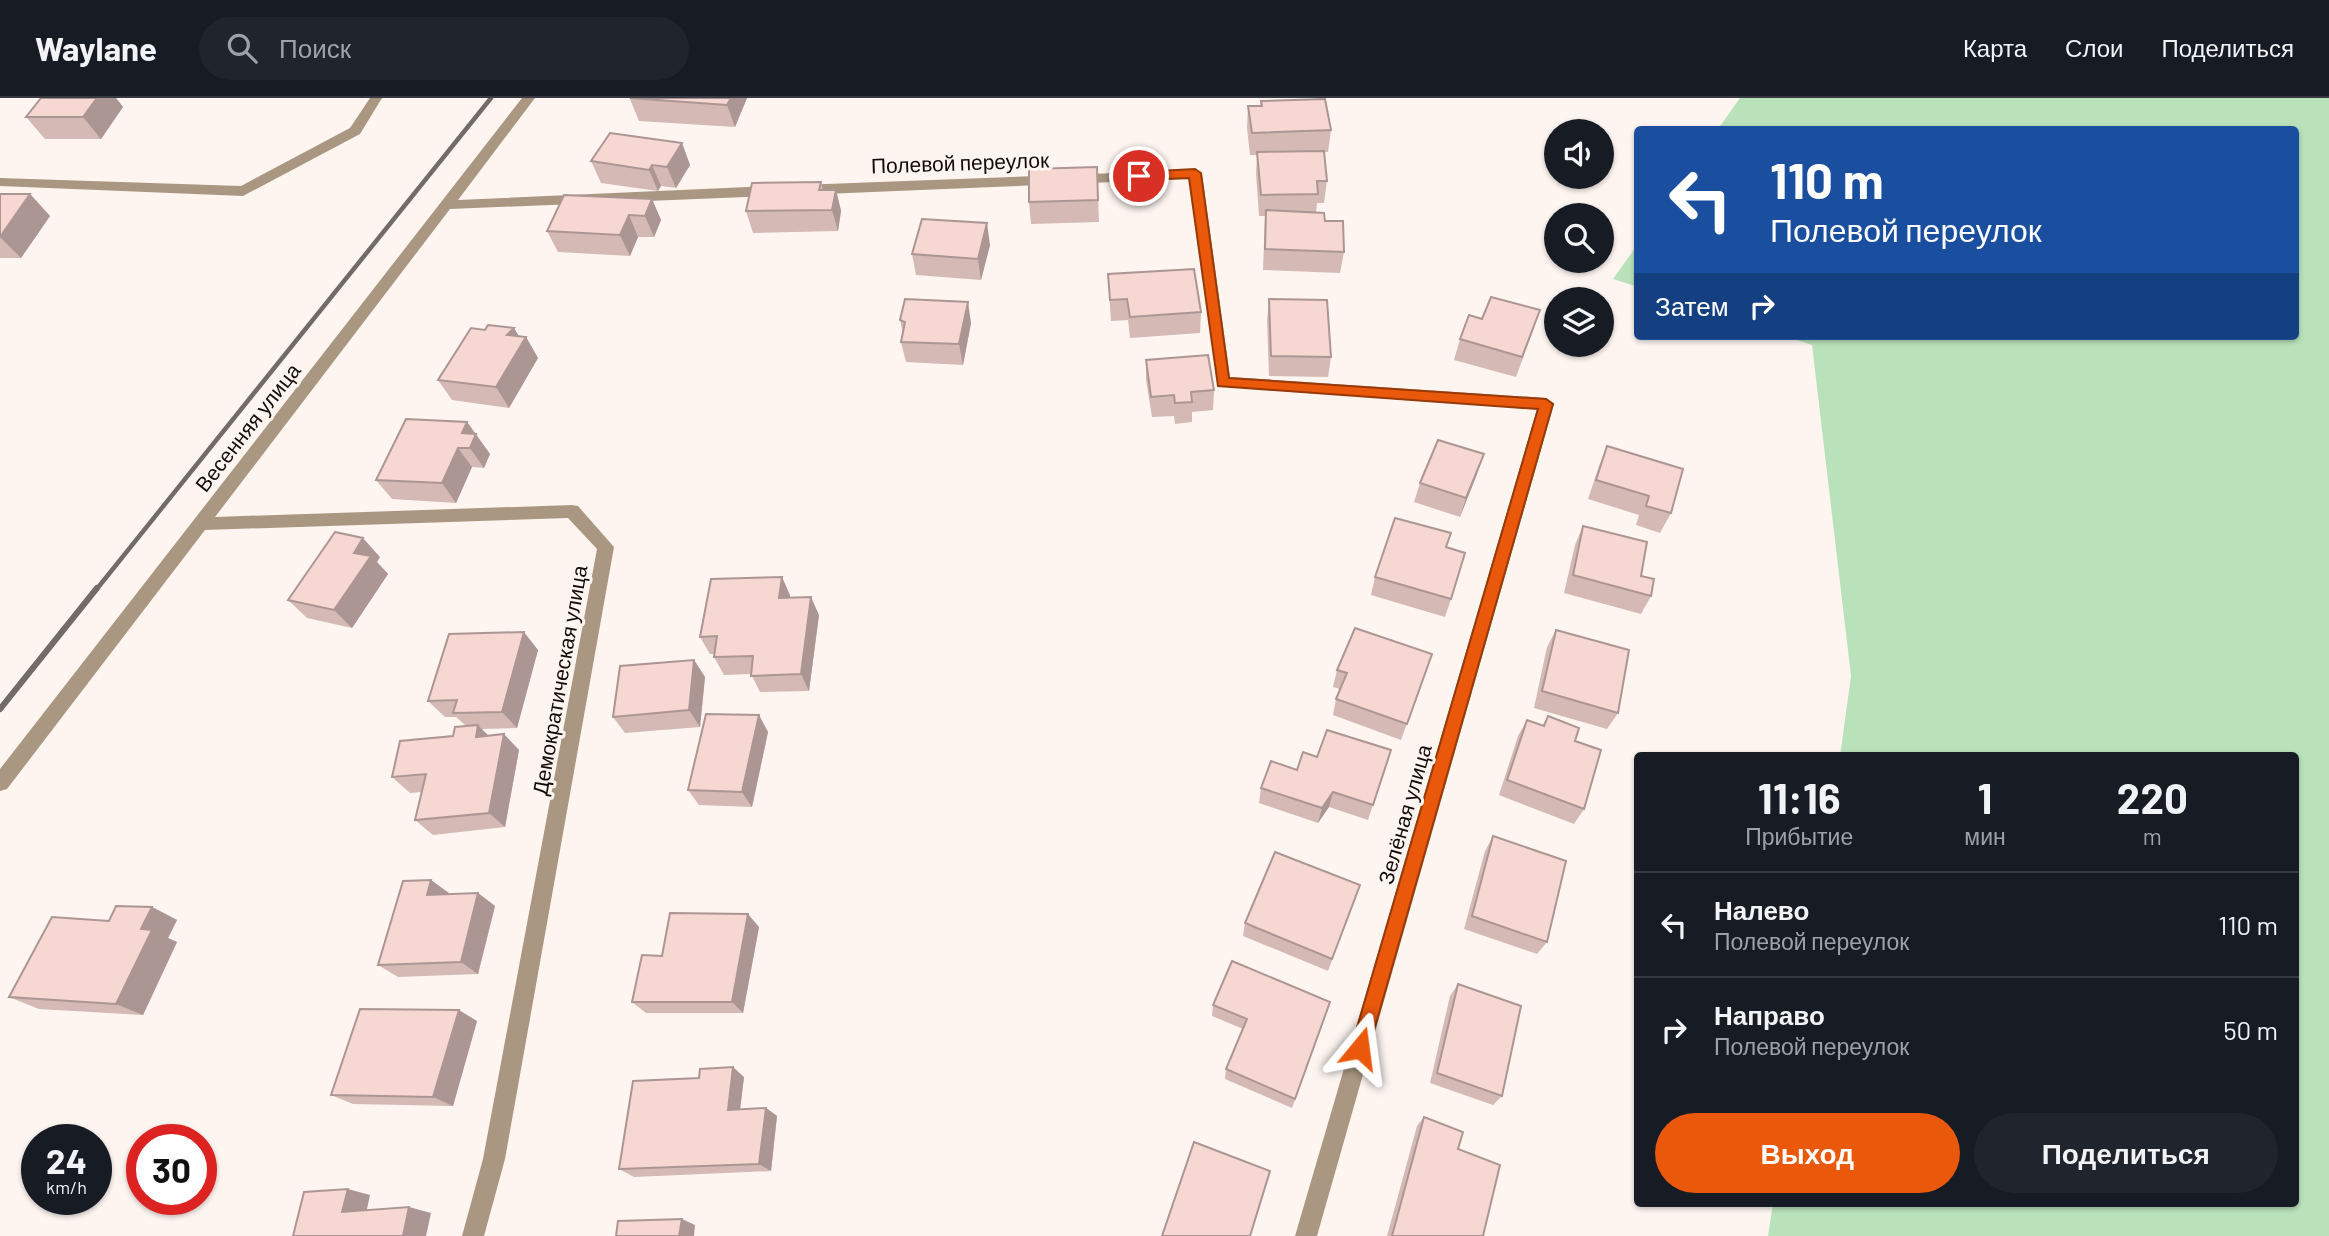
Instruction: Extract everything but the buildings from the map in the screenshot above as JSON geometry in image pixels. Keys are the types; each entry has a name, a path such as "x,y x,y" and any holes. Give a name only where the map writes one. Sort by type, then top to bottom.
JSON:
{"street":[{"path":"0,182 243,191 355,131 376,98"},
{"name":"Весенняя улица","path":"0,783 529,98"},
{"name":"Полевой переулок","path":"446,205 1195,173 1223,382 1546,404"},
{"name":"Зелёная улица","path":"1306,1236 1546,404"},
{"name":"Демократическая улица","path":"199,524 572,511 607,547 494,1159 473,1236"}],"green space":[{"path":"1740,98 2329,98 2329,1236 1768,1236 1773,1207 2299,1207 2299,752 1841,752 1851,676 1812,345 1798,340 2299,340 2299,126 1720,126"},
{"path":"1634,250 1634,286 1613,279"}],"railway":[{"path":"96,590 491,98"},
{"path":"0,709 97,588"}],"route":[{"path":"1139,176 1195,173 1223,382 1546,404 1360,1048"}]}
